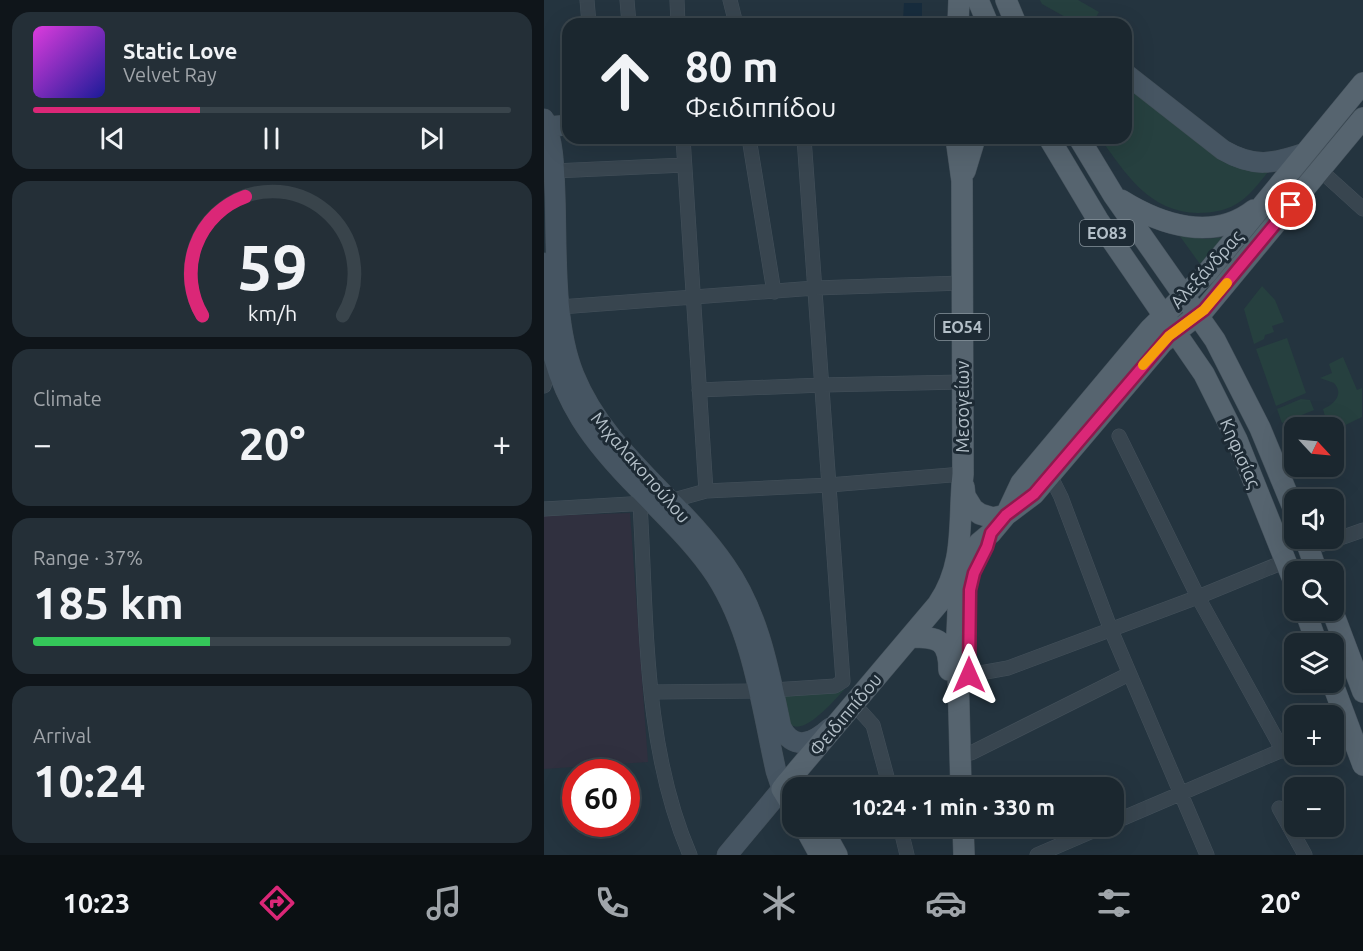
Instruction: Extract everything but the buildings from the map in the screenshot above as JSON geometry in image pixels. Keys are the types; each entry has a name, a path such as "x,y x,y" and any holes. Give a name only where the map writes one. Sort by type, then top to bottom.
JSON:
{"main road":[{"path":"958,18 959,0"},
{"path":"978,0 986,18"},
{"path":"1006,0 1014,18"},
{"path":"1132,79 1237,158 1249,162 1279,162 1305,153"},
{"name":"Αλεξάνδρας","path":"1170,323 1184,296 1206,274 1363,83"},
{"name":"Αλεξάνδρας","path":"1198,315 1363,118"},
{"path":"545,124 562,125"},
{"name":"Μιχαλακοπούλου","path":"545,124 552,143 554,171 548,331 556,368 584,427 630,480 654,502 704,538 726,566 739,589 763,644 766,691 776,771 783,777"},
{"name":"Μεσογείων","path":"956,568 960,543 962,474 962,181 957,144"},
{"path":"962,181 973,144"},
{"name":"ΕΟ83","path":"1053,144 1098,220 1170,323"},
{"path":"1078,144 1093,164"},
{"path":"1081,144 1093,164"},
{"name":"Κηφισίας","path":"1093,164 1215,340 1260,428 1285,489"},
{"path":"1114,196 1156,219 1175,225 1199,228 1222,226 1234,222 1266,201"},
{"name":"Μιχαλακοπούλου","path":"544,263 550,308 586,403 654,502"},
{"path":"962,474 965,496 973,509 986,517 1006,515 1021,483 1170,323 1198,315"},
{"path":"961,777 957,675 959,589 966,564 979,543 1006,515 1034,494 1163,342 1170,323"},
{"name":"Κηφισίας","path":"1170,323 1204,374 1237,440 1286,561"},
{"path":"972,777 970,590 974,573 991,533"},
{"name":"Φειδιππίδου","path":"797,777 839,720 947,592 956,568"},
{"path":"1336,621 1363,692"},
{"path":"911,637 936,639 946,648 949,658 953,777"},
{"name":"Μιχαλακοπούλου","path":"766,691 781,727 791,739 799,742 814,740 839,720"},
{"path":"1344,733 1363,765"},
{"name":"Φειδιππίδου","path":"727,855 782,795"},
{"path":"810,837 820,855"},
{"path":"827,837 836,855"},
{"path":"954,837 955,855"},
{"path":"963,837 964,855"},
{"path":"974,837 974,855"}],"street":[{"path":"587,0 588,18"},
{"path":"626,0 628,18"},
{"path":"677,0 678,18"},
{"path":"730,0 734,18"},
{"path":"683,144 706,491"},
{"path":"750,144 774,292"},
{"path":"651,692 766,691 835,686 843,681 804,144"},
{"path":"554,171 684,165"},
{"path":"1320,170 1363,209"},
{"path":"550,308 815,288 962,283"},
{"path":"544,386 553,354"},
{"path":"699,390 962,382"},
{"path":"1119,436 1198,597 1284,741"},
{"path":"544,501 544,509 654,502 706,491 829,485 962,474"},
{"path":"1050,475 1061,497 1129,674 1207,855"},
{"path":"654,502 651,692 658,748 674,815 690,855"},
{"path":"1344,535 1363,530"},
{"path":"969,675 1008,668 1198,597 1284,562"},
{"path":"971,753 1129,674"},
{"path":"853,704 873,725 887,777"},
{"path":"1124,818 1284,750"},
{"path":"1279,808 1305,855"},
{"path":"903,837 907,855"},
{"path":"1037,855 1055,852 1084,837"}],"shaded area":[{"path":"904,3 922,3 922,18 903,18"},
{"path":"630,513 648,762 640,763 640,759 562,759 562,768 544,769 544,516"}],"green space":[{"path":"1040,0 1078,0 1099,12 1096,18 1067,18 1042,4"},
{"path":"1132,86 1192,134 1272,167 1258,185 1236,204 1221,210 1198,213 1181,211 1152,198 1140,189 1104,144 1132,144"},
{"path":"1179,235 1206,239 1224,237 1200,264"},
{"path":"1262,286 1275,300 1284,322 1272,326 1274,332 1265,335 1264,339 1254,344 1244,309"},
{"path":"1287,338 1306,393 1276,406 1256,349"},
{"path":"1343,357 1357,390 1362,388 1362,417 1344,426 1344,417 1325,417 1323,409 1331,404 1338,395 1334,383 1320,378 1332,373 1329,364"},
{"path":"1301,399 1310,400 1314,410 1297,417 1284,417 1282,423 1277,409"},
{"path":"845,689 819,715 796,727 786,718 778,693"}],"slow traffic":[{"path":"1143,365 1169,336 1204,310 1227,283"}],"route":[{"path":"969,675 970,590 975,568 987,547 991,533 1006,515 1034,494 1169,336 1204,310 1291,205"}]}
